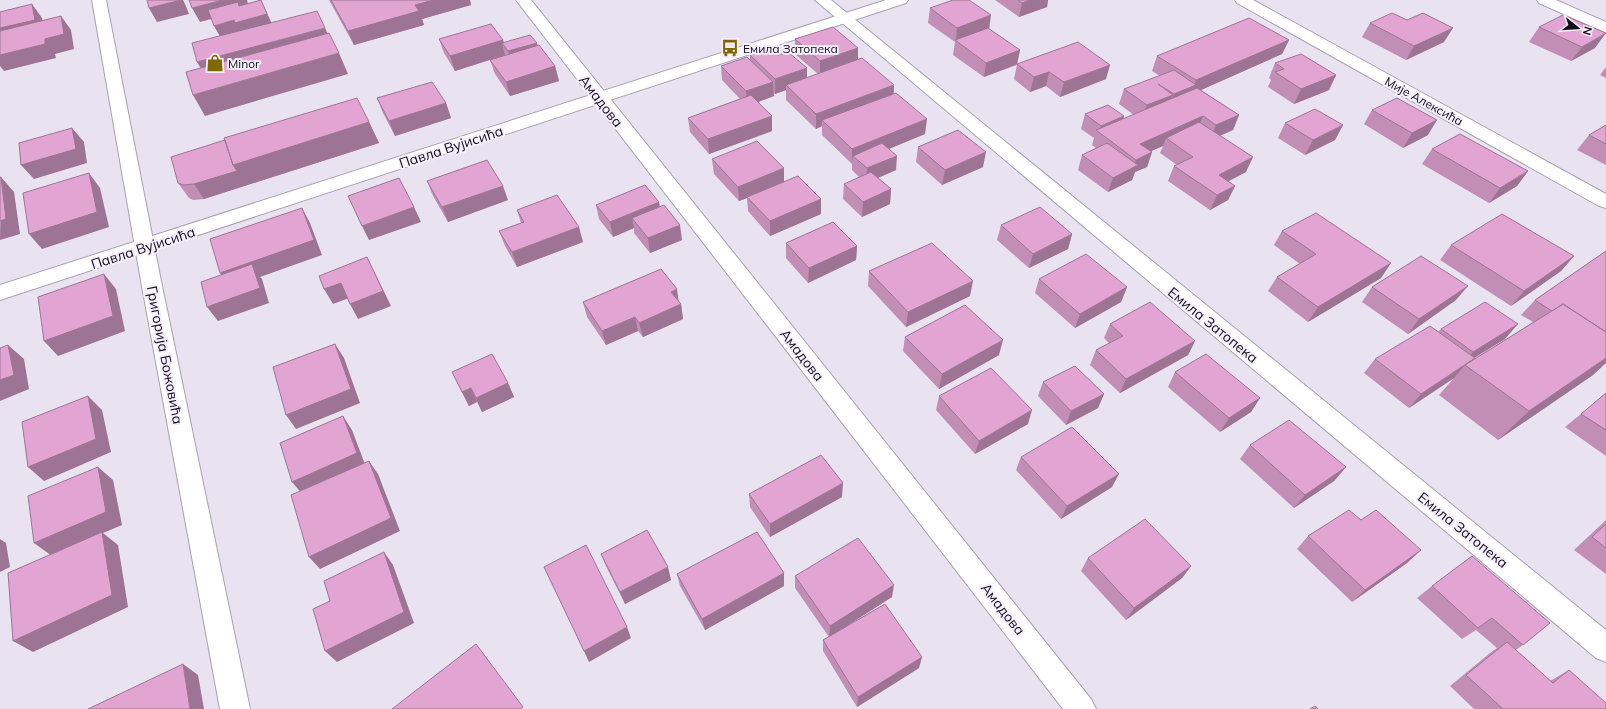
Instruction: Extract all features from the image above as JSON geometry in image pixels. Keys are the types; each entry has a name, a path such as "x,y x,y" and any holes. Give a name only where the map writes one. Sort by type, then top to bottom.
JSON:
{"street":[{"name":"Григорија Божовића","path":"99,0 145,247 235,709"},
{"name":"Амадова","path":"523,0 598,98 1081,709"},
{"name":"Емила Затопека","path":"822,0 1606,648"},
{"name":"Павла Вујисића","path":"0,293 901,0"},
{"name":"Мије Алексића","path":"1242,0 1606,202"},
{"path":"1544,0 1606,28"}],"building":[{"path":"147,0 181,0 149,8"},
{"path":"189,0 223,0 192,8"},
{"path":"261,0 267,14 235,23 234,20 214,26 208,10 238,2 239,6"},
{"path":"331,0 434,0 415,5 419,11 348,31"},
{"path":"953,0 969,0 991,15 957,28 930,8"},
{"path":"1018,0 1030,0 1022,3"},
{"path":"32,4 35,20 0,28 0,12"},
{"path":"317,11 325,28 197,62 192,43"},
{"path":"1392,13 1407,20 1423,13 1453,28 1414,46 1370,23"},
{"path":"1563,15 1606,33 1582,47 1539,27"},
{"path":"61,16 64,34 45,39 45,44 0,55 0,31"},
{"path":"1249,18 1289,40 1196,80 1157,56"},
{"path":"491,24 503,40 450,56 439,39"},
{"path":"833,27 858,48 820,61 795,39"},
{"path":"988,28 1020,50 986,63 955,40"},
{"path":"329,33 339,53 193,95 186,72"},
{"path":"530,35 537,43 508,51 502,43"},
{"path":"1078,42 1110,65 1064,82 1049,72 1034,77 1017,64"},
{"path":"539,45 555,66 506,82 490,60"},
{"path":"771,48 778,55 788,52 807,68 775,79 750,55"},
{"path":"1301,54 1336,75 1301,89 1275,72 1284,69 1275,63"},
{"path":"747,57 773,82 746,91 721,66"},
{"path":"862,58 894,85 816,114 786,85"},
{"path":"1174,70 1196,85 1174,94 1158,84 1173,95 1147,105 1124,89"},
{"path":"432,82 446,103 389,121 377,98"},
{"path":"1197,88 1239,115 1216,125 1203,116 1140,144 1152,152 1136,160 1096,130"},
{"path":"896,93 927,119 852,149 822,120"},
{"path":"751,95 772,116 708,139 688,118"},
{"path":"357,98 369,122 233,165 224,138"},
{"path":"1397,98 1437,120 1412,133 1372,110"},
{"path":"1108,105 1124,116 1101,126 1085,114"},
{"path":"1315,109 1343,125 1313,140 1285,123"},
{"path":"1199,122 1253,157 1219,175 1235,186 1217,195 1174,166 1193,157 1166,138"},
{"path":"1606,125 1606,144 1589,135"},
{"path":"72,128 76,149 21,165 19,143"},
{"path":"958,130 986,152 945,170 918,147"},
{"path":"1460,134 1528,171 1500,188 1432,149"},
{"path":"225,140 233,165 237,171 194,184 183,185 178,183 171,157"},
{"path":"757,141 784,168 738,187 712,159"},
{"path":"882,143 897,156 867,168 853,156"},
{"path":"1107,143 1138,165 1113,178 1082,155"},
{"path":"487,160 503,186 442,207 427,181"},
{"path":"871,172 891,189 863,202 844,184"},
{"path":"89,173 97,212 29,234 23,193"},
{"path":"798,176 821,199 770,221 747,197"},
{"path":"0,177 6,219 0,221"},
{"path":"399,178 414,207 362,226 348,196"},
{"path":"645,185 659,202 610,222 596,205"},
{"path":"557,195 579,227 512,252 499,231 524,222 517,210"},
{"path":"664,205 680,225 648,238 632,218"},
{"path":"1040,207 1072,234 1033,254 1001,225"},
{"path":"302,208 314,240 220,273 210,239"},
{"path":"1316,213 1391,263 1318,307 1277,277 1316,254 1282,231"},
{"path":"1502,214 1574,256 1524,291 1451,245"},
{"path":"833,222 857,246 809,268 786,243"},
{"path":"932,243 973,281 908,312 869,271"},
{"path":"1606,251 1606,332 1563,304 1552,311 1535,300"},
{"path":"1086,254 1127,287 1080,314 1039,279"},
{"path":"1421,256 1468,286 1419,319 1372,287"},
{"path":"367,257 383,291 350,304 341,283 324,289 319,276"},
{"path":"252,264 260,288 207,307 201,282"},
{"path":"661,269 677,289 671,292 681,304 639,323 635,317 602,331 583,302"},
{"path":"104,274 113,316 44,341 38,297"},
{"path":"1150,302 1195,341 1126,379 1096,350 1123,336 1110,324"},
{"path":"1485,302 1518,324 1473,352 1441,329"},
{"path":"1563,304 1606,332 1606,358 1529,411 1465,365"},
{"path":"965,305 1003,340 942,374 905,337"},
{"path":"1430,326 1475,358 1421,394 1375,359"},
{"path":"335,344 351,389 286,415 273,367"},
{"path":"8,345 14,375 0,380 0,348"},
{"path":"492,354 508,383 476,398 471,388 462,392 452,372"},
{"path":"1206,354 1260,398 1229,418 1175,372"},
{"path":"1075,366 1104,394 1071,411 1043,382"},
{"path":"991,368 1032,410 979,441 939,396"},
{"path":"1606,393 1606,430 1581,414"},
{"path":"88,396 96,439 28,467 22,422"},
{"path":"343,416 357,453 292,482 280,443"},
{"path":"1289,420 1346,467 1305,495 1250,445"},
{"path":"1072,427 1119,474 1067,506 1021,457"},
{"path":"821,455 843,483 770,524 749,494"},
{"path":"369,461 391,518 309,557 291,495"},
{"path":"98,467 106,512 34,543 28,496"},
{"path":"1349,510 1361,520 1376,510 1421,550 1365,590 1308,536"},
{"path":"1145,519 1191,566 1134,608 1088,558"},
{"path":"1606,524 1606,548 1592,537"},
{"path":"647,530 668,567 620,592 601,554"},
{"path":"102,532 112,595 13,641 8,573"},
{"path":"757,532 784,573 702,619 677,574"},
{"path":"858,538 894,585 830,626 795,576"},
{"path":"586,545 627,627 584,651 544,567"},
{"path":"384,552 404,612 325,651 313,609 330,601 324,581"},
{"path":"1472,556 1550,623 1523,645 1492,618 1478,628 1432,586"},
{"path":"885,604 922,657 858,697 823,640"},
{"path":"1507,642 1553,683 1569,670 1606,703 1606,709 1503,709 1466,675"},
{"path":"476,644 523,707 521,709 392,709"},
{"path":"183,664 190,709 88,709"},
{"path":"1315,706 1318,709 1310,709"}],"place":[{"name":"Емила Затопека","path":"730,48"},
{"name":"Minor","path":"215,63"}]}
